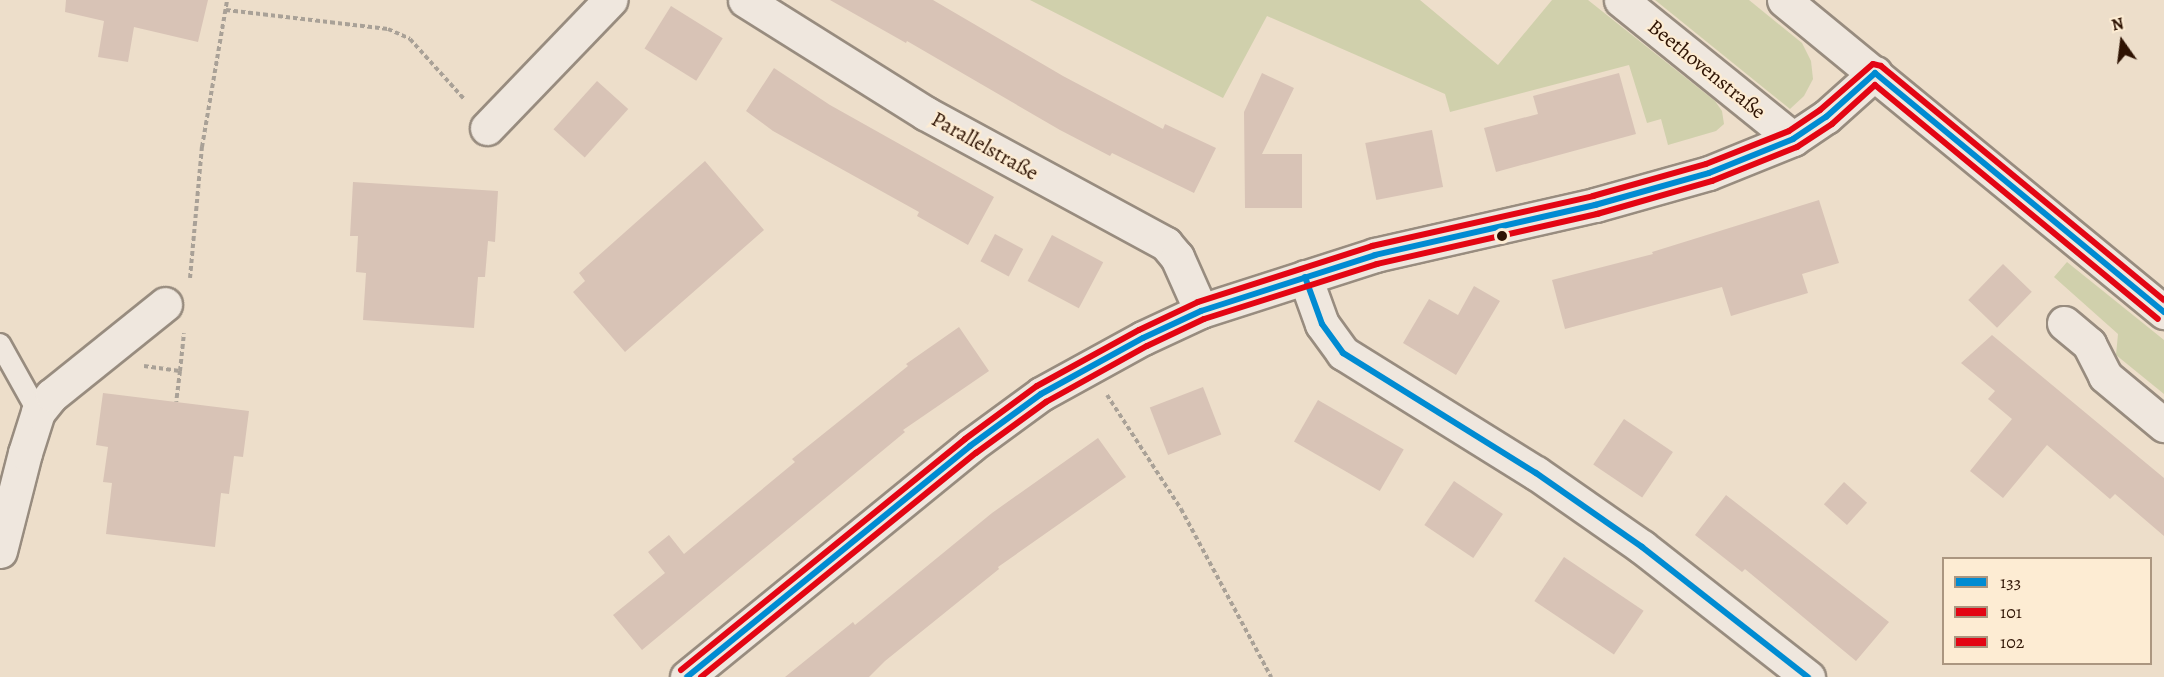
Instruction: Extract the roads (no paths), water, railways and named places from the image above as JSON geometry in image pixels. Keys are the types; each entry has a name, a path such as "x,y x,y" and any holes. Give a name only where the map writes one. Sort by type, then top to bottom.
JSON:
{"street":[{"path":"487,128 610,0"},
{"name":"Parallelstraße","path":"745,0 925,113 1166,244 1177,257 1201,311"},
{"name":"Beethovenstraße","path":"1621,0 1793,139"},
{"path":"1784,0 2164,312"},
{"path":"687,677 933,474 1041,394 1114,353 1201,311 1375,255 1497,229 1641,193 1709,173 1793,139 1826,117 1875,74"},
{"path":"1305,277 1322,324 1343,352 1565,493 1642,547 1808,677"},
{"path":"0,551 38,412 52,394 165,303"},
{"path":"2064,323 2089,344 2105,376 2164,425"}],"lane":[{"path":"0,344 38,412"}]}
